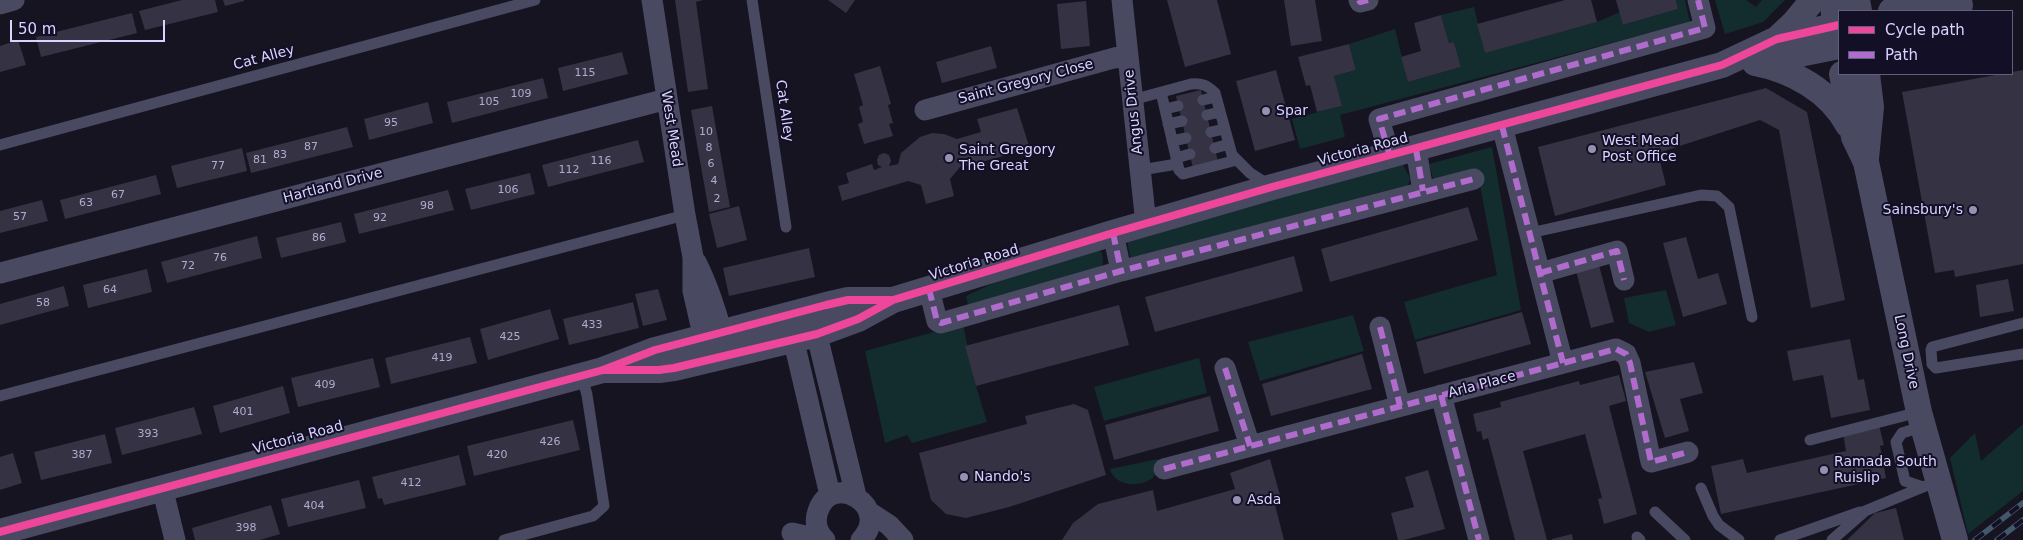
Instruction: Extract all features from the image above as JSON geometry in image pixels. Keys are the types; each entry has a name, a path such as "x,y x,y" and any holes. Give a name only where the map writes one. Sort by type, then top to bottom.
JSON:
{"street":[{"path":"0,4 14,0"},
{"name":"West Mead","path":"652,0 685,215 693,257 708,286 716,347"},
{"name":"Angus Drive","path":"1122,0 1146,224"},
{"path":"1359,0 1360,2 1368,0"},
{"path":"1390,156 1379,119 1705,28 1698,0"},
{"path":"1777,39 1794,23 1813,0"},
{"path":"1834,0 1838,41"},
{"path":"1894,10 1915,2 1963,6"},
{"name":"Victoria Road","path":"0,532 592,373 658,370 716,347 802,324 858,319 893,300 1113,233 1272,187 1722,65 1777,39 1838,41"},
{"name":"Victoria Road","path":"1722,65 1755,63 1838,41"},
{"name":"Saint Gregory Close","path":"925,110 1114,58 1128,56"},
{"path":"1755,63 1774,66 1789,72 1819,91 1832,102 1854,137"},
{"name":"Long Drive","path":"1842,75 1854,137 1866,162 1919,358 1921,419 1932,483 1955,540"},
{"name":"Long Drive","path":"1866,162 1870,107 1867,75"},
{"path":"1870,107 1887,75"},
{"name":"Hartland Drive","path":"0,273 667,100"},
{"path":"1502,126 1563,363"},
{"path":"1416,149 1423,191"},
{"path":"929,289 937,321 942,323 1121,272 1474,179"},
{"path":"1113,233 1121,272"},
{"path":"1540,272 1617,251 1624,280"},
{"path":"802,324 830,495"},
{"path":"802,324 869,528 861,540"},
{"path":"1380,327 1400,406"},
{"name":"Arla Place","path":"1164,469 1616,349 1626,354 1630,363 1651,462 1688,452"},
{"path":"1225,368 1250,446"},
{"path":"1441,396 1479,540"},
{"path":"162,487 175,540"},
{"path":"824,540 818,529 817,515 819,508 830,495 842,493 862,504 889,525 903,540"}],"lane":[{"name":"Cat Alley","path":"0,145 535,0"},
{"name":"Cat Alley","path":"752,0 786,227"},
{"path":"1132,100 1201,83 1209,87 1216,97 1232,155 1250,173 1272,187"},
{"path":"1161,92 1178,170 1183,174 1237,160"},
{"path":"1203,100 1216,97"},
{"path":"1165,109 1178,106"},
{"path":"1207,115 1220,112"},
{"path":"1168,124 1182,121"},
{"path":"1211,132 1224,129"},
{"path":"1172,141 1186,138"},
{"path":"1215,148 1229,144"},
{"path":"1141,170 1176,161 1190,154"},
{"path":"1530,234 1701,195 1717,196 1729,207 1752,317"},
{"path":"0,396 685,215"},
{"path":"2023,323 1932,347 1919,358 1936,368 2023,354"},
{"path":"504,540 593,516 604,506 587,395 592,373"},
{"path":"1810,440 1921,419"},
{"path":"1780,540 1864,511 1932,483"},
{"path":"1701,488 1713,516 1719,524 1739,540"},
{"path":"1832,540 1864,511"},
{"path":"1655,512 1684,540"}],"green space":[{"path":"1676,0 1685,0 1690,22 1340,115 1345,137 1300,149 1292,119 1341,106 1334,76 1356,70 1349,44 1395,29 1408,82 1461,67 1454,42 1449,43 1441,15 1474,7 1485,52 1597,22 1620,12 1624,25 1678,9"},
{"path":"1715,0 1746,0 1756,7 1762,0 1785,0 1763,22 1725,34"},
{"path":"1492,147 1521,310 1415,340 1404,302 1497,275 1481,191 1479,170 1434,182 1429,164"},
{"path":"1402,163 1410,178 1408,186 1131,262 1127,240"},
{"path":"1098,247 1103,257 1101,269 968,305 966,296 1021,270"},
{"path":"1666,290 1676,325 1649,332 1629,323 1624,298"},
{"path":"1353,315 1364,351 1260,381 1248,342"},
{"path":"963,324 976,386 987,422 912,443 907,435 885,443 865,351"},
{"path":"1199,358 1207,393 1104,421 1094,387"},
{"path":"2023,424 2023,491 1968,534 1950,458 1975,433 1981,461"},
{"path":"1158,459 1154,477 1141,483 1134,484 1119,481 1113,476 1110,469"}],"building":[{"path":"182,0 215,0 218,12 145,30 139,11"},
{"path":"223,0 244,0 244,1 225,6"},
{"path":"675,0 703,0 696,2 708,89 688,92"},
{"path":"828,0 855,0 846,13"},
{"path":"1167,0 1217,0 1231,54 1185,67"},
{"path":"1284,0 1315,0 1322,41 1291,46"},
{"path":"1565,0 1591,0 1597,22 1485,53 1477,24"},
{"path":"1616,0 1676,0 1678,9 1623,25"},
{"path":"1086,1 1090,46 1061,49 1057,4"},
{"path":"132,13 137,33 41,57 36,37"},
{"path":"1441,15 1449,43 1454,42 1461,67 1408,82 1401,57 1421,51 1414,23"},
{"path":"18,40 26,65 0,72 0,46"},
{"path":"1349,44 1356,70 1334,76 1342,106 1317,112 1310,85 1306,86 1298,57"},
{"path":"991,46 997,68 942,83 936,62"},
{"path":"622,52 628,74 563,91 558,68"},
{"path":"880,66 891,104 888,105 893,123 889,124 893,136 864,144 858,124 863,122 859,107 863,105 854,74"},
{"name":"Spar","path":"1276,70 1295,140 1255,151 1236,81"},
{"name":"Sainsbury's","path":"2023,70 2023,264 1955,277 1954,270 1935,273 1902,92 1996,75 2013,75 2013,72"},
{"path":"543,78 548,98 452,123 447,102"},
{"path":"1766,88 1807,112 1845,300 1811,308 1779,130 1760,120 1658,153 1666,185 1555,216 1538,147"},
{"path":"1201,90 1218,162 1193,168 1176,96"},
{"path":"428,102 433,123 369,140 364,119"},
{"path":"712,106 730,207 709,212 691,110"},
{"name":"Saint Gregory The Great","path":"1017,108 1030,149 985,161 984,167 975,164 960,167 950,179 954,196 926,204 921,185 908,181 842,201 838,186 849,183 846,173 872,164 874,170 882,167 878,165 879,155 884,153 889,155 891,161 889,166 898,164 901,153 920,137 932,133 944,134 957,139 981,132 977,119"},
{"path":"347,127 353,147 251,173 246,153"},
{"path":"638,140 644,162 548,187 542,165"},
{"path":"242,148 247,171 177,188 171,166"},
{"path":"530,173 535,194 471,210 465,189"},
{"path":"156,175 161,194 65,219 60,200"},
{"path":"448,190 454,210 359,234 354,214"},
{"path":"42,200 48,221 0,233 0,211"},
{"path":"739,206 747,240 717,248 709,214"},
{"path":"1468,207 1478,240 1330,282 1321,249"},
{"path":"341,222 346,242 281,258 276,238"},
{"path":"257,236 262,258 167,283 161,262"},
{"path":"1686,237 1698,279 1718,273 1727,304 1683,317 1663,243"},
{"path":"809,248 815,277 729,296 723,268"},
{"path":"1294,256 1303,291 1155,332 1145,297"},
{"path":"1599,265 1614,322 1591,328 1576,271"},
{"path":"147,269 152,292 88,308 83,285"},
{"path":"2008,279 2014,311 1980,317 1976,285"},
{"path":"64,286 69,306 0,325 0,304"},
{"path":"658,289 667,320 643,326 635,294"},
{"path":"633,302 639,328 569,345 563,319"},
{"path":"1119,305 1129,345 976,386 965,346"},
{"path":"550,309 559,339 488,360 480,329"},
{"path":"1522,312 1531,344 1424,374 1416,342"},
{"path":"470,337 477,363 391,384 385,358"},
{"path":"1850,339 1858,380 1864,379 1870,410 1831,418 1823,375 1793,381 1787,351"},
{"path":"1362,354 1372,389 1271,416 1262,384"},
{"path":"373,358 380,387 298,407 291,378"},
{"path":"1694,362 1703,393 1680,399 1689,431 1665,438 1645,372"},
{"path":"1619,375 1626,401 1609,406 1637,514 1604,524 1598,499 1602,498 1585,434 1523,451 1547,540 1515,540 1488,438 1483,440 1481,431 1477,432 1473,414 1501,407 1500,402 1579,381 1580,385"},
{"path":"283,386 290,413 220,433 213,406"},
{"path":"1210,396 1219,431 1114,460 1105,425"},
{"path":"1074,404 1088,410 1106,475 1009,507 966,518 946,514 931,500 919,453 1027,424 1025,416"},
{"path":"194,407 202,434 122,455 115,428"},
{"path":"573,420 580,450 474,476 467,446"},
{"name":"Ramada South Ruislip","path":"1879,425 1884,445 1880,446 1886,478 1721,514 1711,466 1743,459 1747,473 1846,451 1843,433"},
{"path":"105,434 112,463 41,480 34,452"},
{"path":"13,453 22,483 0,490 0,457"},
{"path":"459,455 466,485 384,505 382,498 378,499 372,477"},
{"name":"Asda","path":"1270,459 1281,499 1274,501 1284,540 1062,540 1073,523 1098,504 1153,490 1157,511 1235,489 1230,473"},
{"path":"1428,470 1445,529 1398,540 1391,513 1414,507 1405,477"},
{"path":"359,480 366,508 288,527 281,499"},
{"path":"271,505 280,534 260,540 195,540 192,528"},
{"path":"1896,508 1904,540 1847,540 1875,513"},
{"path":"1572,534 1573,540 1552,540 1552,539"}],"railway":[{"path":"1975,540 2023,503"},
{"path":"1997,540 2023,520"}],"marked path":[{"path":"1359,0 1360,2 1368,0"},
{"path":"1390,156 1379,119 1705,28 1698,0"},
{"path":"1502,126 1563,363"},
{"path":"1416,149 1423,191"},
{"path":"929,289 937,321 941,323 1121,271 1474,179"},
{"path":"1113,233 1121,271"},
{"path":"1540,273 1617,251 1624,280"},
{"path":"1380,327 1400,406"},
{"path":"1164,469 1616,349 1626,354 1630,363 1651,462 1688,452"},
{"path":"1225,368 1250,446"},
{"path":"1441,395 1479,540"}],"cycle path":[{"path":"603,370 659,370 674,368 817,334 858,319 893,300 1113,233 1272,187 1722,65 1777,39 1838,25"},
{"path":"0,532 603,370 655,350 826,305 848,300 891,300"}],"place":[{"name":"Spar","path":"1266,111"},
{"name":"West Mead Post Office","path":"1592,149"},
{"name":"Saint Gregory The Great","path":"949,158"},
{"name":"Sainsbury's","path":"1973,210"},
{"name":"Ramada South Ruislip","path":"1824,470"},
{"name":"Nando's","path":"964,477"},
{"name":"Asda","path":"1237,500"}]}
